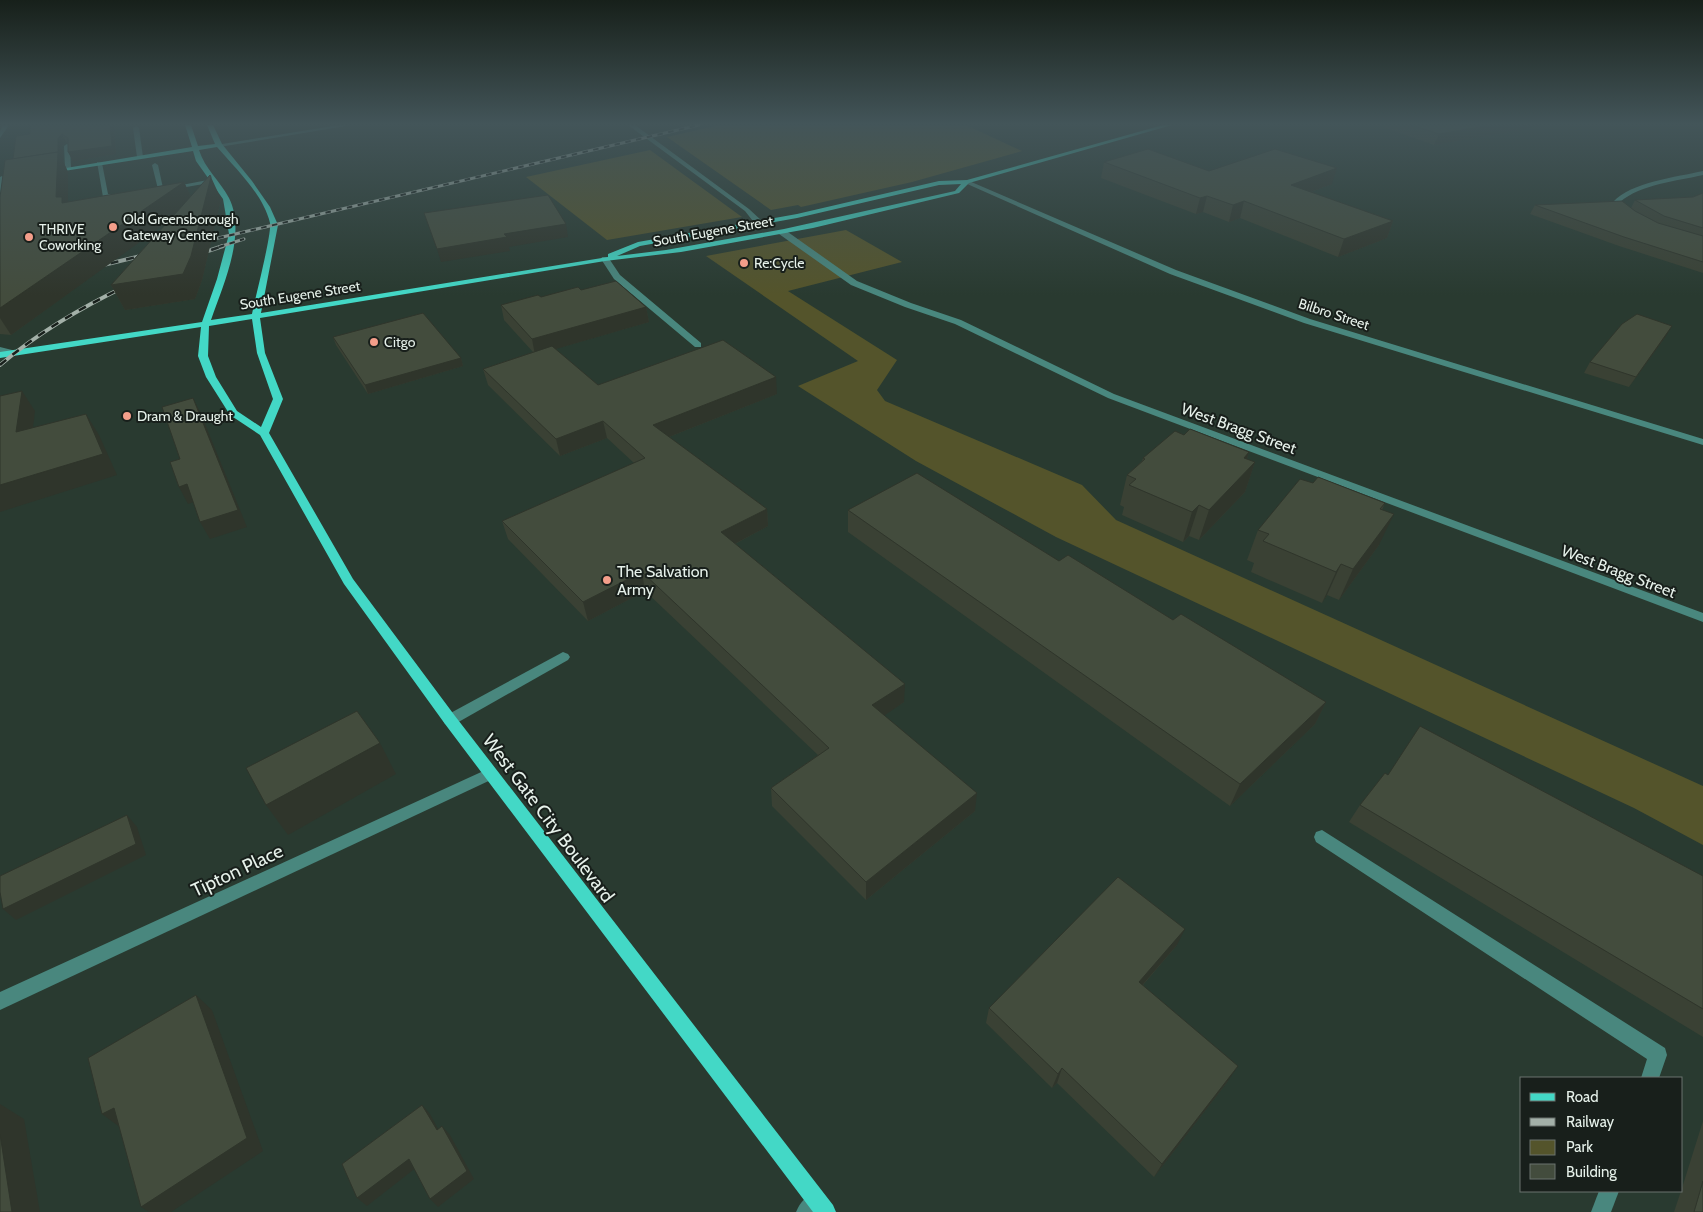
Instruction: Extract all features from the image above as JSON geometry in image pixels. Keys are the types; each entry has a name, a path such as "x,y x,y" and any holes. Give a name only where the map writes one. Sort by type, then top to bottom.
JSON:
{"main road":[{"name":"West Gate City Boulevard","path":"213,182 226,200 233,234 221,279 205,324 203,356 211,377 233,413 264,433 348,581 490,774 816,1208"},
{"path":"250,182 267,207 274,225 256,316 261,353 278,399 264,433"},
{"name":"South Eugene Street","path":"605,259 638,244 849,205 939,183 968,182"},
{"name":"South Eugene Street","path":"0,355 256,316 605,259 635,258 782,232 957,192 968,182"}],"street":[{"path":"0,195 1,182"},
{"path":"102,182 105,196 116,197 134,194"},
{"path":"159,182 164,201"},
{"path":"152,191 209,182"},
{"path":"708,182 747,210 759,223"},
{"name":"Bilbro Street","path":"968,182 1173,272 1306,321 1703,442"},
{"path":"1629,215 1621,210 1616,202 1620,196 1667,182"},
{"name":"West Bragg Street","path":"782,232 854,283 908,305 958,322 1111,396 1703,618"},
{"path":"605,259 617,277 698,345"},
{"path":"0,350 13,353"},
{"path":"450,720 563,657"},
{"name":"Tipton Place","path":"0,1001 490,774"},
{"path":"1322,837 1658,1056 1650,1077"},
{"path":"1602,1212 1609,1192"}],"green space":[{"path":"532,182 693,182 742,217 607,240"},
{"path":"730,182 914,182 801,207 798,205 771,210"},
{"path":"846,230 902,262 788,291 897,360 877,390 885,401 1082,485 1116,520 1703,786 1703,845 1634,808 1056,537 916,461 798,386 858,361 706,256"}],"building":[{"name":"Old Greensborough Gateway Center","path":"2,182 57,182 56,197 62,197 62,203 184,182 0,308 0,197"},
{"path":"204,182 210,182 191,256 183,274 111,285"},
{"path":"1156,182 1300,182 1291,185 1393,221 1344,239 1244,201 1233,205 1207,196 1200,198"},
{"path":"1703,193 1703,228 1664,216 1635,200 1693,197"},
{"path":"548,195 566,224 504,234 507,237 437,249 424,213"},
{"path":"1622,201 1635,211 1658,223 1703,236 1703,262 1624,237 1535,205"},
{"path":"616,281 646,307 532,339 501,305 538,295 541,297 578,287 581,290"},
{"path":"423,313 461,358 365,385 333,337"},
{"path":"1637,314 1672,326 1636,377 1590,362 1622,324"},
{"path":"723,340 776,377 653,425 767,509 721,532 905,684 872,705 977,793 866,882 771,788 829,748 642,572 583,602 502,521 645,458 603,421 556,439 483,369 552,346 598,385"},
{"path":"22,391 16,432 86,414 103,454 0,485 0,396"},
{"path":"193,398 238,510 200,522 187,484 179,487 170,462 180,459 162,407"},
{"path":"1190,429 1249,452 1244,458 1255,462 1209,510 1199,505 1192,512 1129,485 1136,479 1127,475 1145,459 1143,458 1175,431 1184,435"},
{"path":"917,473 1059,561 1068,555 1173,620 1181,614 1326,702 1240,784 848,510"},
{"path":"1318,477 1385,503 1380,509 1394,514 1353,569 1341,564 1336,572 1263,541 1269,534 1258,530 1300,479 1313,483"},
{"path":"357,711 380,743 266,805 246,768"},
{"path":"1420,726 1703,876 1703,1009 1360,805 1385,773 1388,775"},
{"path":"127,815 136,844 3,909 0,876"},
{"path":"1118,877 1185,929 1139,982 1238,1066 1162,1164 1062,1068 1058,1074 989,1008"},
{"path":"196,995 247,1138 141,1207 114,1108 102,1114 88,1058"},
{"path":"422,1105 437,1130 442,1126 467,1171 430,1199 409,1159 357,1198 342,1164"},
{"path":"0,1134 12,1212 0,1212"},
{"path":"1703,1181 1703,1212 1694,1212"}],"railway":[{"path":"197,243 458,182"},
{"path":"219,247 244,239"},
{"path":"196,255 223,246"},
{"path":"95,267 149,254"},
{"path":"0,365 61,321 128,285"}],"place":[{"name":"Old Greensborough Gateway Center","path":"113,227"},
{"name":"THRIVE Coworking","path":"29,237"},
{"name":"Re:Cycle","path":"744,263"},
{"name":"Citgo","path":"374,342"},
{"name":"Dram & Draught","path":"127,416"},
{"name":"The Salvation Army","path":"607,580"}]}
